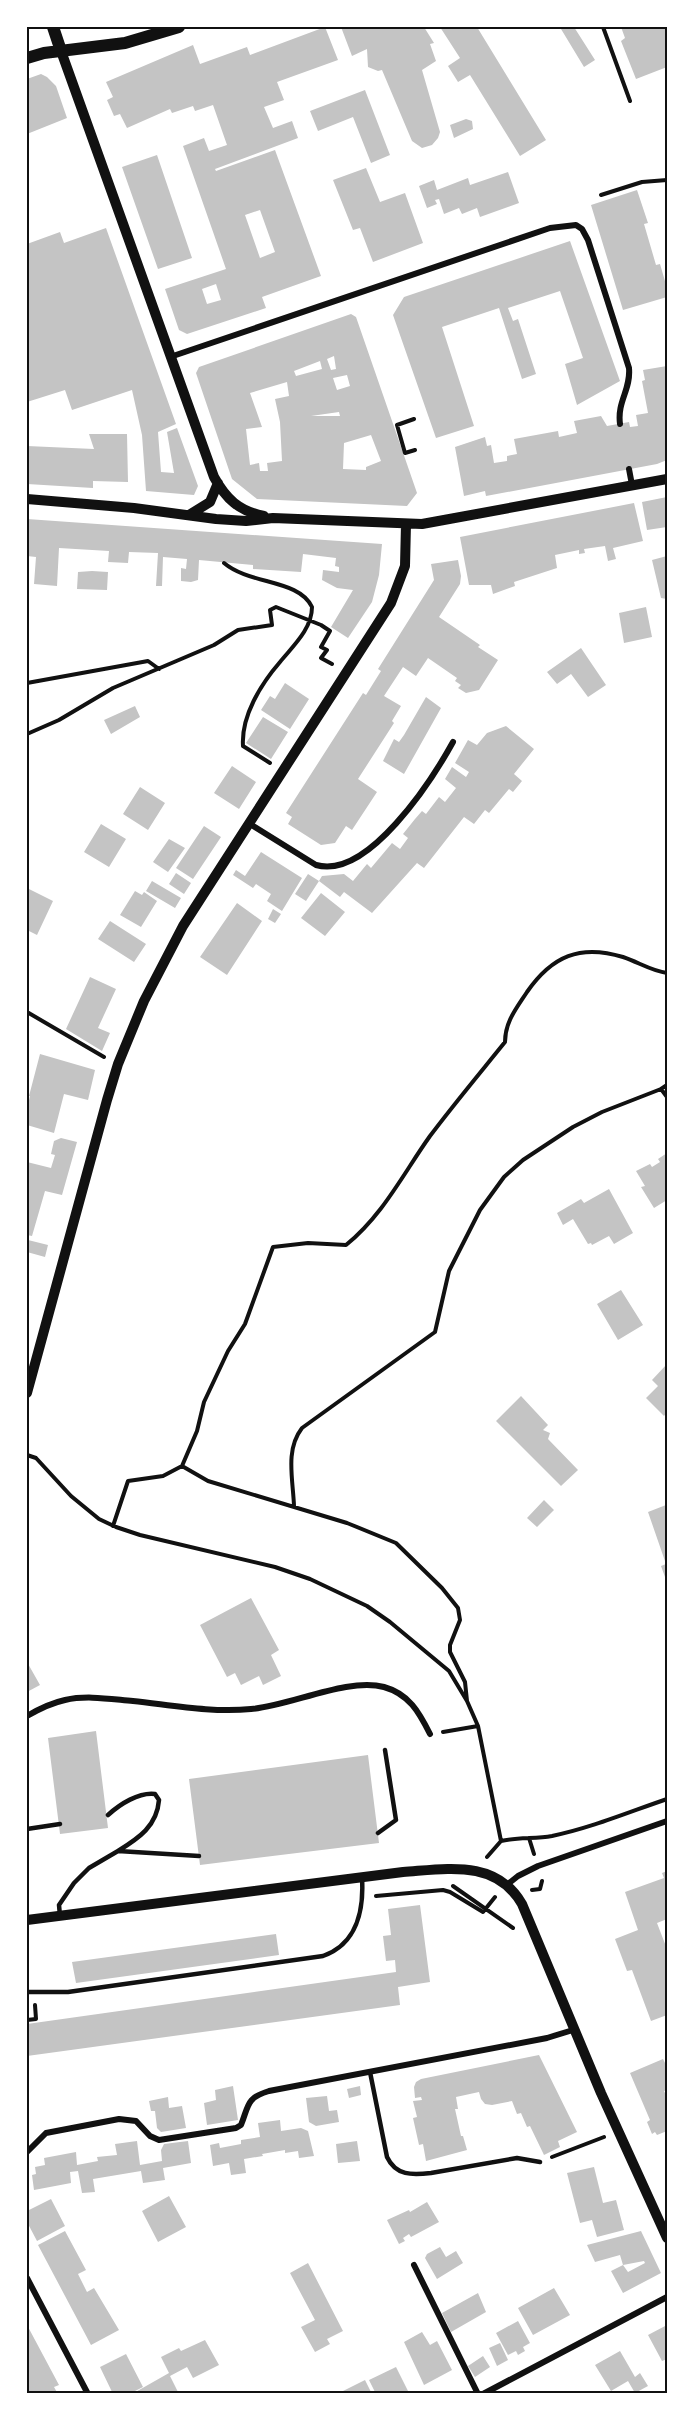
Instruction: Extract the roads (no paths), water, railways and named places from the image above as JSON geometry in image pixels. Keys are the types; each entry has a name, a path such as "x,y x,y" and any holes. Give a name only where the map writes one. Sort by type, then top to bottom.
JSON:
{"main road":[{"path":"53,27 61,51"},
{"path":"27,58 125,43 179,27"}],"street":[{"path":"61,51 170,357 218,483 237,507 253,514 273,518 406,524 451,520 667,478"},
{"path":"170,357 550,228 576,225 582,229 588,240 629,368 629,386 619,409 620,423"},
{"path":"629,469 632,485"},
{"path":"189,515 210,502 218,483"},
{"path":"27,499 246,521 273,518"},
{"path":"27,1393 107,1100 130,1034 151,986 183,926 347,673 395,593 405,566 406,524"},
{"path":"250,824 316,865 327,868 348,862 368,848 404,815 430,782 453,742"},
{"path":"27,1716 54,1702 76,1698 106,1698 250,1710 368,1684 385,1687 403,1695 416,1708 430,1734"},
{"path":"508,1884 538,1866 667,1821"},
{"path":"27,1920 430,1870 476,1870 508,1884 516,1894 617,2132 667,2238"},
{"path":"27,2152 46,2133 119,2119 136,2121 150,2136 159,2140 236,2128 241,2125 247,2105 259,2094 547,2038 573,2030"},
{"path":"414,2265 478,2394"},
{"path":"27,2278 88,2394"},
{"path":"483,2394 667,2297"}],"lane":[{"path":"378,1833 396,1820 385,1750"},
{"path":"60,1916 59,1905 74,1883 89,1868 143,1835 155,1816 159,1800 155,1794 147,1793 120,1805 108,1815"},
{"path":"27,1829 60,1824"},
{"path":"118,1851 199,1856"},
{"path":"27,1992 68,1992 323,1956 334,1952 349,1937 359,1918 363,1897 362,1878"},
{"path":"370,2072 387,2157 391,2166 398,2171 424,2174 517,2158 540,2162"}]}
